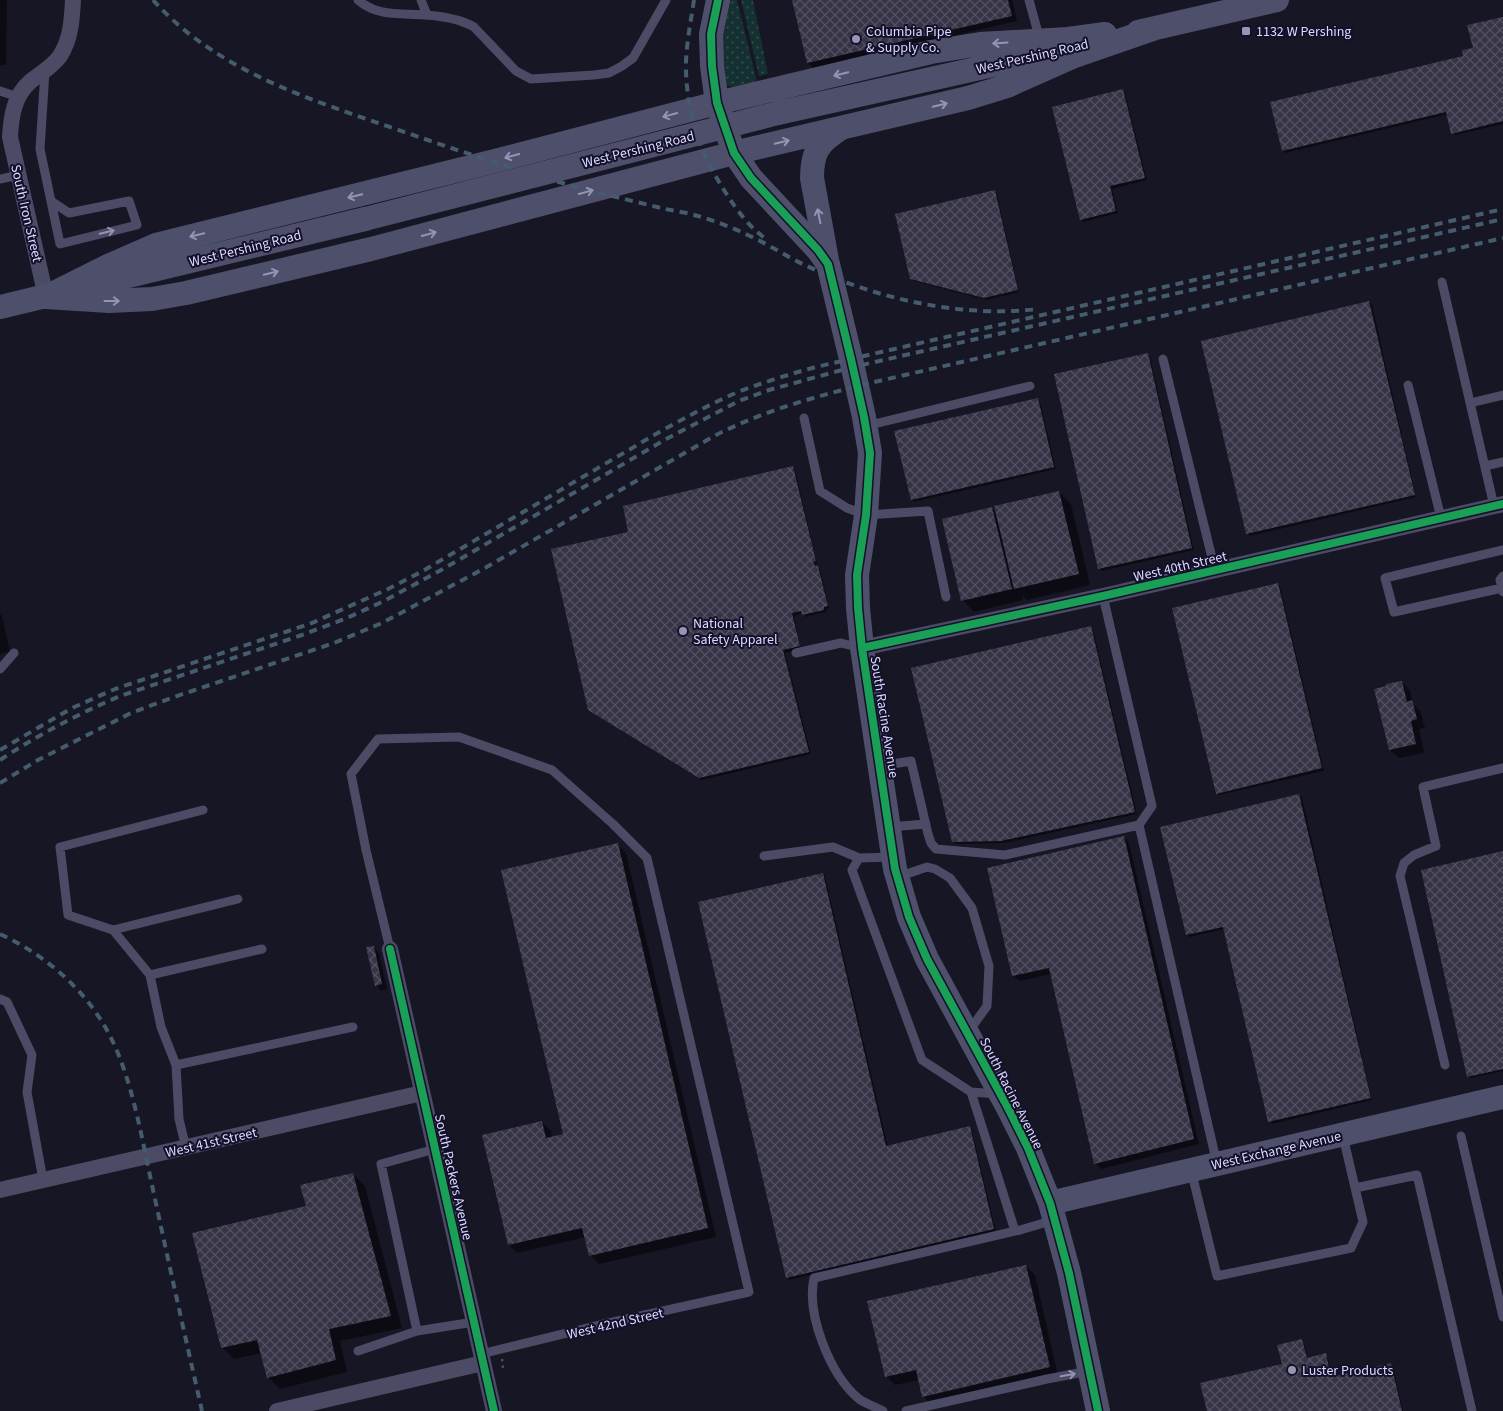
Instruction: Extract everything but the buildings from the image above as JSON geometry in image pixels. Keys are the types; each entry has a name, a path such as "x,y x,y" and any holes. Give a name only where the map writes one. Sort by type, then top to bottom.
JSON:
{"main road":[{"name":"South Racine Avenue","path":"718,0 711,34 712,66 717,103 734,153 751,178 818,250 828,264 866,426 870,453 866,515 857,575 858,608 862,648 896,867 910,918 926,959 1001,1094 1028,1148 1052,1211 1068,1273 1098,1411"},
{"name":"West Pershing Road","path":"0,307 366,219 778,113 1277,0"},
{"path":"46,297 108,266 156,245 491,162 717,103 931,52 980,44 1040,41 1154,29"},
{"path":"46,297 109,302 152,300 370,249 734,153 968,98 1007,86 1072,57 1154,29"},
{"path":"828,264 812,178 812,165 817,150 826,138 843,128"},
{"name":"West Exchange Avenue","path":"1052,1211 1191,1170 1503,1097"}],"street":[{"name":"South Iron Street","path":"46,297 10,137 11,116 18,97 29,83 60,56 68,39 72,22 73,0"},
{"name":"West 40th Street","path":"862,648 1102,596 1499,505"},
{"name":"South Packers Avenue","path":"390,949 494,1411"},
{"name":"West 41st Street","path":"0,1190 422,1092"},
{"name":"West 42nd Street","path":"277,1411 482,1359"}],"lane":[{"path":"358,0 374,11 392,14 427,15 457,20 474,27 516,71 531,79 543,80 594,75 609,72 622,66 634,58 666,0"},
{"path":"421,0 427,15"},
{"path":"1029,0 1040,41"},
{"path":"45,70 40,149 60,244 137,225 129,201 69,213 51,201"},
{"path":"0,91 18,97"},
{"path":"0,179 19,175"},
{"path":"1442,282 1485,466 1499,505"},
{"path":"1163,359 1216,570"},
{"path":"1408,385 1441,518"},
{"path":"866,426 1030,386"},
{"path":"1470,403 1503,395"},
{"path":"804,418 820,491 847,508 866,515 928,511 946,597"},
{"path":"1485,466 1503,462"},
{"path":"1503,550 1385,578 1394,612 1502,591 1500,580 1503,576"},
{"path":"880,766 911,761 931,844 936,849 1005,855 1139,825 1152,806 1102,596"},
{"path":"796,653 841,643 862,648"},
{"path":"0,669 14,653"},
{"name":"West 42nd Street","path":"390,949 366,850 351,774 378,739 459,737 552,770 613,824 647,858 748,1292 604,1324 482,1359"},
{"path":"1445,1065 1400,876 1404,864 1414,854 1436,846 1423,787 1503,768"},
{"path":"186,1148 179,1119 176,1065 161,1026 150,975 113,930 68,915 60,847 202,810"},
{"path":"889,827 926,824"},
{"path":"1139,825 1217,1164"},
{"path":"764,856 833,847 859,858 896,867 926,867 935,869 950,878 972,908 989,966 987,1006 967,1034"},
{"path":"859,858 852,870 922,1060 970,1092 1001,1094"},
{"path":"113,930 238,899"},
{"path":"150,975 262,949"},
{"path":"0,999 7,1002 32,1055 27,1092 43,1180"},
{"path":"176,1065 353,1027"},
{"path":"970,1092 1015,1231"},
{"path":"1191,1170 1217,1276 1351,1248 1363,1222 1342,1134"},
{"path":"1462,1136 1503,1317"},
{"path":"417,1331 381,1164 435,1149"},
{"path":"1355,1188 1417,1175 1472,1411"},
{"path":"883,1411 860,1399 840,1377 826,1354 817,1324 811,1291 814,1278 1015,1231 1052,1211"},
{"path":"358,1351 417,1331 474,1322"},
{"path":"906,1411 1089,1371"}],"green space":[{"path":"724,0 737,0 757,82 736,87 728,86 722,80 716,48"},
{"path":"741,0 753,0 768,74 759,76"}],"railway":[{"path":"153,0 202,44 230,61 259,77 350,113 538,176 714,221 745,234 834,278 862,288 920,303 950,308 980,311 1039,309"},
{"path":"694,0 688,38 686,78 695,128 707,160 724,190 743,217 766,239"},
{"path":"0,750 72,708 115,689 312,623 388,589 421,572 661,431 700,410 748,388 816,367 1503,209"},
{"path":"0,760 58,725 120,696 302,635 347,618 384,601 443,569 668,438 739,401 769,390 853,367 1503,219"},
{"path":"0,783 38,760 131,713 334,643 382,623 485,568 716,435 767,413 857,386 1503,238"},
{"path":"0,934 17,942 62,974 98,1016 116,1049 135,1107 202,1411"}],"cycle path":[{"path":"718,0 711,34 712,66 717,103 734,153 751,178 818,250 828,264 864,417 870,453 866,515 857,575 858,608 862,648 895,869 909,917 927,959 1007,1106 1028,1148 1050,1203 1069,1273 1098,1411"},
{"path":"862,648 1103,596 1503,504"},
{"path":"390,949 494,1411"}],"place":[{"name":"1132 W Pershing","path":"1246,31"},
{"name":"Columbia Pipe & Supply Co.","path":"856,39"},
{"name":"National Safety Apparel","path":"683,631"},
{"name":"Luster Products","path":"1292,1370"}]}
